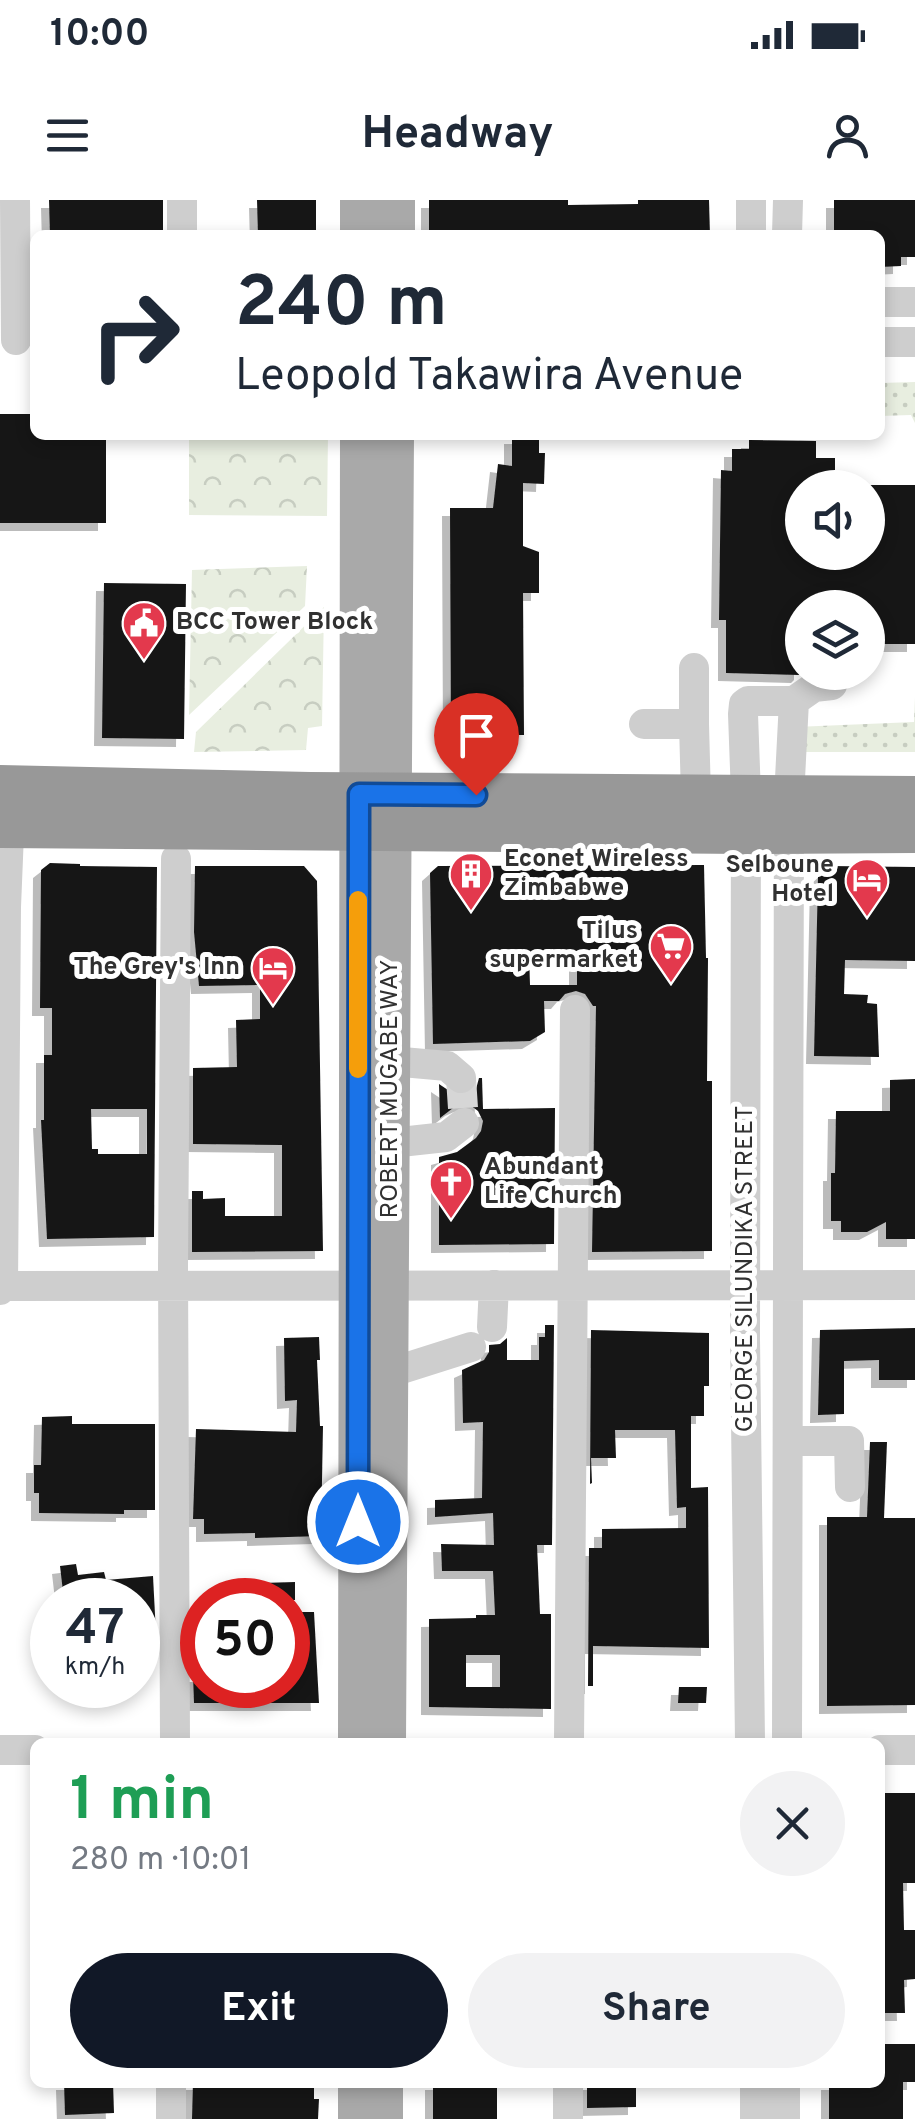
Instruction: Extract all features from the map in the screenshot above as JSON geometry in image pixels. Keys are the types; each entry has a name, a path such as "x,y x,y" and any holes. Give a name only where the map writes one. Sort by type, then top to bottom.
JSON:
{"highway":[{"path":"376,812 696,797 746,815"},
{"path":"788,815 915,797"},
{"path":"5,806 788,815 915,832"}],"main road":[{"path":"359,200 359,230"},
{"path":"396,200 396,230"},
{"name":"ROBERT MUGABE WAY","path":"359,440 391,1061 390,1143 374,1285 389,1374 386,1738"},
{"name":"ROBERT MUGABE WAY","path":"357,1738 374,1285 376,812 395,440"},
{"path":"357,2088 357,2119"},
{"path":"384,2088 384,2119"}],"street":[{"path":"14,200 17,341"},
{"path":"182,200 182,230"},
{"path":"751,230 752,200"},
{"path":"787,230 788,200"},
{"path":"885,302 915,302"},
{"path":"885,342 915,342"},
{"path":"694,668 696,797"},
{"path":"794,701 810,690"},
{"name":"GEORGE SILUNDIKA STREET","path":"750,1738 744,704 794,701 788,815 787,1738"},
{"path":"644,724 694,724"},
{"path":"5,806 1,1288 915,1286"},
{"path":"175,1738 176,859"},
{"path":"569,1738 575,1010"},
{"path":"391,1061 447,1066 460,1078"},
{"path":"390,1143 446,1137 464,1124"},
{"path":"389,1374 481,1337 494,1286"},
{"path":"788,1441 849,1441 850,1488"},
{"path":"0,1750 30,1750"},
{"path":"885,1750 915,1750"},
{"path":"171,2088 171,2119"},
{"path":"568,2088 568,2119"},
{"path":"755,2088 755,2119"},
{"path":"785,2088 785,2119"}],"green space":[{"path":"915,382 915,423 911,415 885,416 885,383"},
{"path":"189,440 328,440 327,516 189,515"},
{"path":"307,566 305,606 189,715 192,570"},
{"path":"324,607 322,726 308,728 306,750 194,752 196,732"},
{"path":"915,697 915,752 796,752 795,727 914,722"}],"building":[{"path":"49,200 163,200 163,230 50,230"},
{"path":"257,200 316,200 316,230 258,230"},
{"path":"429,200 568,200 568,205 709,200 710,230 429,230"},
{"path":"834,200 915,200 915,257 901,257 901,266 885,267 885,230 834,230"},
{"path":"0,414 30,414 30,440 106,440 106,523 0,523"},
{"path":"512,440 539,440 539,453 545,453 544,484 523,483 523,546 539,552 539,593 523,593 524,735 451,735 450,508 493,508 498,464 512,466"},
{"path":"749,440 816,441 816,458 835,458 835,470 785,470 785,570 885,570 885,485 915,485 915,644 885,644 885,590 785,590 785,675 726,673 726,620 719,620 721,470 732,471 732,449 749,449"},
{"name":"BCC Tower Block","path":"104,583 186,584 184,739 102,738"},
{"path":"50,863 157,867 154,1237 47,1239 41,1120 44,1055 52,1055 52,1008 40,1008 41,870","holes":["91,1109 147,1109 147,1154 98,1154 98,1149 92,1149"]},
{"path":"704,865 707,1081 712,1081 712,1251 592,1252 596,1006 585,994 576,991 559,1001 544,1001 545,1032 530,1041 433,1044 430,873 438,866","holes":["529,952 577,952 577,985 530,985"]},
{"path":"195,866 304,866 317,881 323,1251 192,1252 192,1191 203,1191 203,1199 225,1198 225,1216 282,1216 282,1145 193,1144 193,1068 237,1067 236,1020 260,1019 260,985 199,986 194,932"},
{"name":"Selboune Hotel","path":"830,866 915,867 915,961 845,960 844,994 868,995 867,1003 877,1004 879,1057 814,1056 818,877"},
{"path":"479,1078 483,1109 555,1108 554,1244 439,1245 439,1157 457,1152 476,1138 483,1121 478,1111 462,1104 440,1118 439,1084 457,1096 466,1096 476,1089"},
{"path":"915,1079 915,1239 886,1239 886,1222 867,1232 841,1232 841,1221 831,1221 836,1111 890,1111 890,1080"},
{"path":"545,1325 554,1325 552,1545 537,1545 540,1614 551,1614 551,1709 429,1707 429,1619 495,1615 493,1571 442,1571 441,1544 494,1545 493,1513 435,1517 435,1500 482,1498 483,1422 463,1423 462,1370 484,1360 489,1345 500,1344 507,1338 507,1360 539,1360 539,1337 545,1337","holes":["466,1655 500,1655 500,1687 466,1687"]},
{"path":"915,1328 915,1380 879,1380 879,1360 844,1361 844,1414 818,1415 820,1330"},
{"path":"591,1330 709,1333 709,1386 704,1386 704,1416 691,1416 691,1488 708,1487 709,1648 593,1646 593,1686 588,1686 589,1548 602,1548 602,1529 686,1528 686,1507 677,1508 675,1430 615,1430 616,1458 591,1458 590,1484"},
{"path":"319,1337 317,1360 323,1426 321,1536 255,1538 255,1533 204,1534 204,1519 193,1519 196,1429 296,1432 297,1400 285,1401 284,1338"},
{"path":"72,1416 72,1424 155,1424 155,1510 124,1510 124,1514 39,1513 34,1465 41,1465 42,1417"},
{"path":"870,1442 887,1442 884,1518 915,1518 915,1705 827,1706 827,1517 867,1517"},
{"path":"76,1564 78,1575 104,1572 106,1578 61,1578 60,1566"},
{"path":"310,1612 314,1612 319,1703 310,1703"},
{"path":"679,1687 707,1687 706,1703 678,1703"},
{"path":"885,1793 915,1793 915,1883 903,1883 904,1930 915,1930 915,1979 904,1980 905,2013 885,2013"},
{"path":"885,2044 915,2044 915,2082 903,2082 903,2119 829,2119 829,2088 885,2088"},
{"path":"64,2088 113,2088 114,2113 65,2115"},
{"path":"193,2088 314,2088 314,2099 319,2099 318,2119 192,2119"},
{"path":"433,2088 497,2088 497,2119 433,2119"},
{"path":"587,2088 636,2088 636,2107 587,2108"}],"tunnel":[{"path":"461,1078 464,1123"}],"slow traffic":[{"path":"358,900 358,1069"}],"place":[{"name":"BCC Tower Block","path":"144,661"},
{"name":"Econet Wireless Zimbabwe","path":"471,912"},
{"name":"Selboune Hotel","path":"867,918"},
{"name":"Tilus supermarket","path":"671,984"},
{"name":"The Grey's Inn","path":"273,1006"},
{"name":"Abundant Life Church","path":"451,1220"}],"route":[{"path":"358,1522 359,794 476,795"}]}
